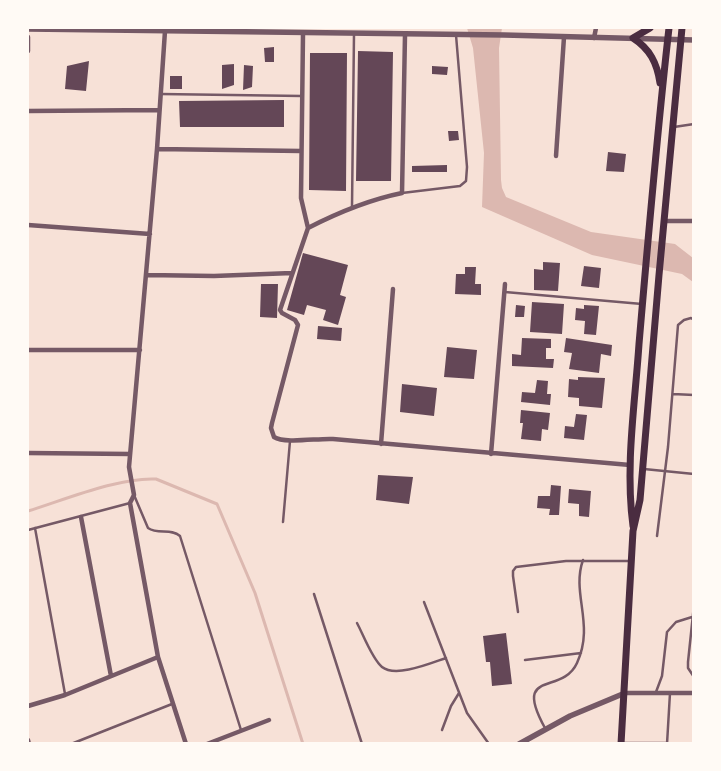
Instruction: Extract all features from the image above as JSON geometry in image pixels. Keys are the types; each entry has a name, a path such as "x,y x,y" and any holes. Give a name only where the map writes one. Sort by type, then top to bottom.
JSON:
{"main road":[{"path":"650,28 634,38 643,44 653,57 659,74 662,93"},
{"path":"621,743 633,531 629,498 630,464 642,304 669,28"},
{"path":"633,531 640,500 682,28"}],"street":[{"path":"452,28 456,35"},
{"path":"594,38 596,28"},
{"path":"28,29 291,30 303,34 504,35 694,40"},
{"path":"165,31 150,234 129,467 134,486 134,495 130,503 158,657 186,744"},
{"path":"303,34 301,198 308,228 280,310 282,314 295,320 298,325 272,423 271,428 274,437 282,441 317,438 491,454 630,464"},
{"path":"308,228 376,198 402,193 405,35"},
{"path":"28,37 28,51"},
{"path":"556,156 564,37"},
{"path":"28,111 160,110"},
{"path":"157,148 301,151"},
{"path":"664,221 694,221"},
{"path":"28,225 150,234"},
{"path":"146,275 214,276 292,273"},
{"path":"491,454 505,284"},
{"path":"380,444 393,289"},
{"path":"28,350 140,350"},
{"path":"28,453 130,454"},
{"path":"81,517 111,676"},
{"path":"28,706 65,695 158,657"},
{"path":"519,744 545,728 625,693 694,693"},
{"path":"207,744 269,720"},
{"path":"28,740 29,744"}],"lane":[{"path":"352,207 354,34"},
{"path":"402,193 460,186 466,181 467,167 456,35"},
{"path":"161,94 302,96"},
{"path":"672,127 694,124"},
{"path":"504,292 642,304"},
{"path":"657,536 666,472 678,325 684,320 691,318 694,320"},
{"path":"672,394 694,395"},
{"path":"283,522 290,441"},
{"path":"642,468 694,474"},
{"path":"134,495 148,528 155,531 176,533 180,536 241,730"},
{"path":"28,530 130,503"},
{"path":"35,528 65,695"},
{"path":"518,612 513,576 513,571 516,567 546,562 583,560 632,561"},
{"path":"545,728 534,706 536,692 540,686 567,677 577,663 581,653 585,630 579,583 580,568 583,560"},
{"path":"314,594 362,744"},
{"path":"424,602 467,713 489,744"},
{"path":"694,605 688,662 688,668 694,677"},
{"path":"656,692 662,676 667,632 676,622 692,617"},
{"path":"357,623 374,657 382,667 391,671 401,671 446,658"},
{"path":"526,660 581,653"},
{"path":"442,730 451,706 459,693"},
{"path":"621,743 667,743 670,693"},
{"path":"71,744 172,704"}],"shaded area":[{"path":"467,28 502,28 499,48 501,180 506,197 591,232 675,244 693,258 693,282 682,274 592,255 482,207 484,153 473,48"}],"building":[{"path":"274,47 274,62 265,62 264,48"},
{"path":"358,51 393,52 391,181 356,181"},
{"path":"310,53 347,53 346,191 309,190"},
{"path":"89,61 86,91 65,89 67,66"},
{"path":"234,64 234,85 222,89 222,65"},
{"path":"244,65 253,66 252,87 243,90"},
{"path":"432,66 448,67 447,75 432,74"},
{"path":"170,76 182,76 182,89 170,89"},
{"path":"284,100 284,127 180,127 179,101"},
{"path":"448,131 458,131 459,140 449,141"},
{"path":"608,152 626,154 624,172 606,171"},
{"path":"447,165 447,172 412,172 412,166"},
{"path":"303,253 348,265 340,295 346,297 338,325 323,320 326,310 307,305 304,315 287,310"},
{"path":"543,262 560,263 558,291 534,290 534,269 543,270"},
{"path":"584,266 601,268 599,288 581,286"},
{"path":"465,267 476,267 475,284 481,284 481,295 455,294 456,274 465,274"},
{"path":"261,284 278,284 277,318 260,317"},
{"path":"532,302 564,304 562,334 530,332"},
{"path":"516,305 525,306 524,317 515,317"},
{"path":"584,305 599,306 596,335 584,334 585,321 575,320 576,308 584,309"},
{"path":"318,326 342,328 341,341 317,339"},
{"path":"522,338 551,339 551,348 546,348 546,359 554,359 553,368 512,366 512,354 521,355"},
{"path":"566,338 612,345 611,356 601,354 599,373 569,369 572,353 564,352"},
{"path":"447,347 477,350 474,379 444,377"},
{"path":"578,377 605,378 602,408 579,406 579,398 568,397 569,379 578,380"},
{"path":"537,380 548,381 547,394 551,394 550,405 521,402 522,392 535,393"},
{"path":"402,384 437,388 434,416 400,412"},
{"path":"521,410 550,413 548,430 542,429 541,441 521,439 523,423 520,423"},
{"path":"576,414 587,415 584,440 564,438 565,426 574,427"},
{"path":"378,475 413,477 409,504 376,500"},
{"path":"551,485 561,486 559,515 549,515 550,509 537,508 538,496 550,496"},
{"path":"569,489 591,491 589,517 579,516 579,504 568,503"},
{"path":"506,633 512,684 492,686 490,662 486,662 483,636"}],"waterway":[{"path":"28,511 109,485 141,479 156,479 217,504 255,593 303,744"}]}
